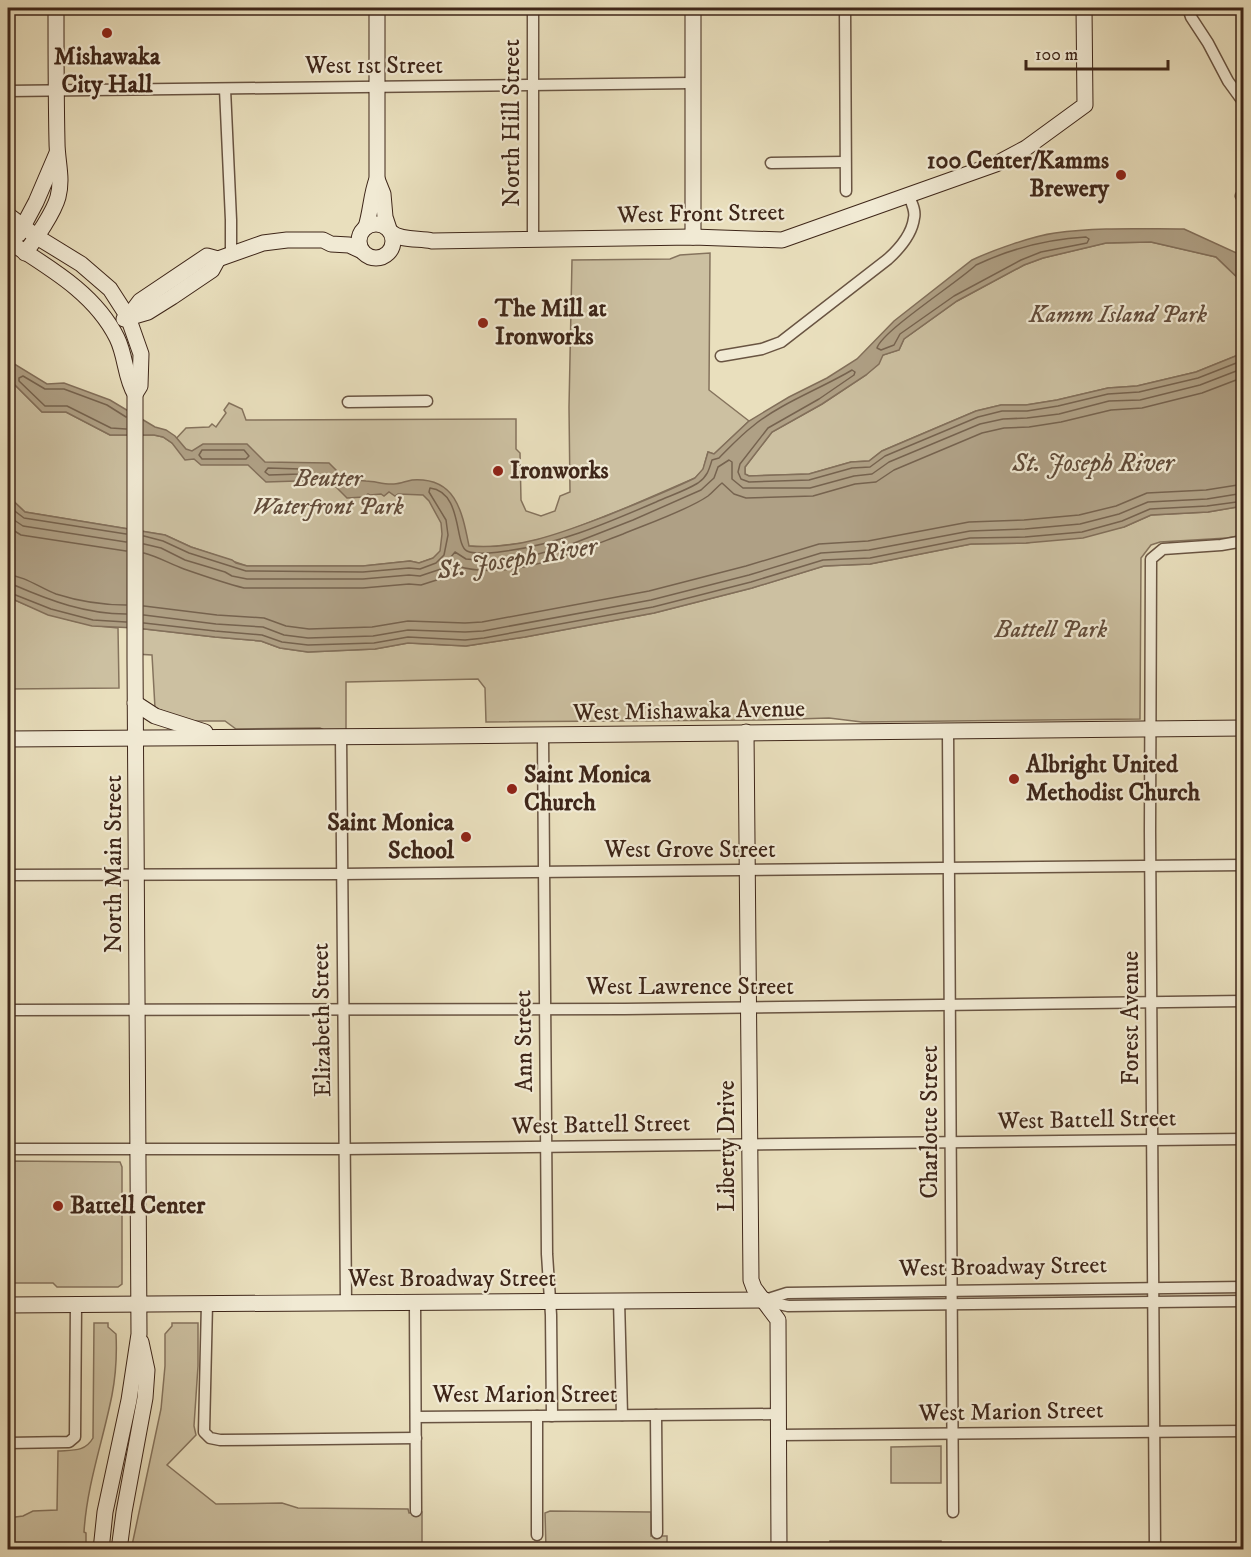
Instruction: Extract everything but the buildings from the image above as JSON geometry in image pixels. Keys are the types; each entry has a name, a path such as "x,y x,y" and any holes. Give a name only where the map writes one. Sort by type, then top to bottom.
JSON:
{"street":[{"path":"15,246 37,237 57,199 62,174 57,153 56,8"},
{"path":"362,251 359,240 371,207 371,195 376,179 377,8"},
{"name":"North Hill Street","path":"533,8 533,239"},
{"path":"693,8 693,237"},
{"path":"845,8 846,191"},
{"name":"West Front Street","path":"390,231 396,236 432,241 693,237 782,240 1012,157 1085,105 1084,8"},
{"path":"1188,8 1228,81 1244,103"},
{"name":"West 1st Street","path":"8,91 693,83"},
{"path":"224,256 231,220 225,88"},
{"path":"15,246 57,153"},
{"path":"771,163 845,162"},
{"path":"323,240 331,244 350,245 369,256 378,258 390,251 394,242 383,206 383,194 376,179"},
{"path":"721,356 762,349 782,342 888,260 901,248 915,220 908,194"},
{"name":"North Main Street","path":"8,215 94,274 110,289 128,317 141,354 141,386 135,400"},
{"path":"111,326 128,317 140,301 207,256 224,256 263,243 323,240 380,224 390,231"},
{"name":"West Front Street","path":"390,251 421,246 432,241"},
{"name":"North Main Street","path":"15,246 80,290 111,326 123,353 135,400 139,1334 129,1400 105,1512 101,1550"},
{"path":"348,402 427,401"},
{"name":"Forest Avenue","path":"1155,1550 1151,559 1163,549 1244,541"},
{"path":"135,703 155,716 180,726 223,737"},
{"name":"West Mishawaka Avenue","path":"8,739 1244,728"},
{"name":"Charlotte Street","path":"948,731 953,1512"},
{"name":"Liberty Drive","path":"746,732 751,1280 754,1288 778,1320 779,1550"},
{"name":"Elizabeth Street","path":"341,736 346,1303"},
{"name":"Ann Street","path":"543,736 546,1146 552,1416"},
{"name":"West Grove Street","path":"8,874 341,874 1244,865"},
{"name":"West Lawrence Street","path":"8,1010 343,1011 1244,1001"},
{"name":"West Battell Street","path":"8,1149 345,1149 1244,1139"},
{"name":"West Broadway Street","path":"765,1300 787,1293 1244,1287"},
{"path":"619,1300 622,1415"},
{"name":"West Broadway Street","path":"8,1305 765,1300 788,1306 1244,1300"},
{"path":"415,1302 416,1511"},
{"name":"West Marion Street","path":"207,1303 207,1377 203,1423 204,1432 210,1438 220,1440 416,1438"},
{"path":"8,1443 69,1442 75,1437 76,1304"},
{"name":"North Main Street","path":"119,1550 123,1512 145,1398 147,1370 139,1334"},
{"name":"West Marion Street","path":"416,1417 778,1414"},
{"path":"656,1415 657,1533"},
{"path":"537,1416 537,1535"},
{"name":"West Marion Street","path":"778,1435 1244,1431"}],"green space":[{"name":"Kamm Island Park","path":"1151,242 1216,257 1243,283 1243,353 1196,372 1137,386 1108,388 1057,400 1026,405 1001,405 976,411 882,451 869,461 851,462 809,474 749,476 745,474 745,467 772,432 822,404 866,375 883,355 899,350 904,339 957,301 1024,265 1043,258 1106,243"},
{"name":"Beutter Waterfront Park","path":"710,253 709,390 749,421 714,454 708,452 703,470 695,478 560,534 525,543 488,547 469,546 419,563 410,561 363,566 247,566 191,547 165,535 25,512 8,496 8,378 42,412 66,412 110,435 154,435 163,437 172,443 186,428 209,427 212,424 216,427 226,413 224,410 229,403 242,409 246,420 516,419 516,449 520,453 521,500 526,511 541,516 555,511 560,496 570,492 572,260 670,259 680,255"},
{"name":"Battell Park","path":"1243,506 1243,535 1160,542 1151,545 1141,558 1140,719 862,722 829,718 486,722 485,688 478,679 346,682 346,732 328,732 320,728 236,729 225,721 189,721 155,708 152,655 135,654 136,628 261,641 280,648 308,652 375,649 408,643 466,646 654,613 752,588 824,566 870,564 971,544 1026,543 1124,527 1151,515 1208,512"},
{"path":"8,597 62,618 118,628 119,688 8,689"},
{"path":"8,1161 120,1162 122,1167 122,1284 118,1287 57,1287 53,1283 8,1283"},
{"path":"94,1323 108,1323 108,1327 116,1334 116,1357 112,1395 88,1497 84,1532 86,1533 86,1549 8,1549 8,1518 23,1516 33,1511 57,1510 58,1451 82,1448 93,1438"},
{"path":"172,1323 198,1323 194,1426 196,1435 167,1465 216,1504 282,1503 298,1508 408,1509 409,1513 422,1512 422,1549 131,1550 161,1409 165,1334"},
{"path":"941,1446 941,1483 891,1483 891,1447"},
{"path":"550,1511 651,1512 651,1536 667,1536 667,1548 546,1549 545,1513"},
{"path":"830,1541 941,1541 941,1549 829,1549"}],"water":[{"name":"St. Joseph River","path":"1103,229 1184,229 1243,256 1243,283 1216,257 1151,242 1106,243 1043,258 1024,265 957,301 904,339 899,350 883,355 879,364 866,375 822,404 772,432 745,467 745,474 749,476 809,474 851,462 869,461 882,451 976,411 1001,405 1026,405 1057,400 1108,388 1137,386 1196,372 1243,353 1243,506 1208,512 1151,515 1124,527 1083,538 1026,543 971,544 870,564 824,566 752,588 654,613 466,646 408,643 375,649 308,652 280,648 261,641 136,628 92,626 48,615 8,597 8,496 25,512 165,535 191,547 247,566 363,566 410,561 419,563 433,558 440,551 442,534 441,523 429,501 423,495 398,494 395,496 389,492 384,496 368,494 364,497 347,498 329,480 266,482 248,465 201,465 194,459 185,460 172,443 163,437 110,435 66,412 42,412 8,378 8,360 47,384 64,383 110,400 155,427 166,430 175,436 186,449 192,451 203,444 247,444 265,462 329,463 347,481 398,484 412,480 438,484 448,490 459,509 469,546 505,545 539,539 572,528 695,478 703,469 708,452 714,454 749,421 857,359 894,321 972,260 1013,244 1055,233"}],"place":[{"name":"Mishawaka City Hall","path":"107,33"},
{"name":"100 Center/Kamms Brewery","path":"1121,175"},
{"name":"The Mill at Ironworks","path":"483,323"},
{"name":"Ironworks","path":"498,471"},
{"name":"Albright United Methodist Church","path":"1014,779"},
{"name":"Saint Monica Church","path":"512,789"},
{"name":"Saint Monica School","path":"466,837"},
{"name":"Battell Center","path":"58,1206"}]}
